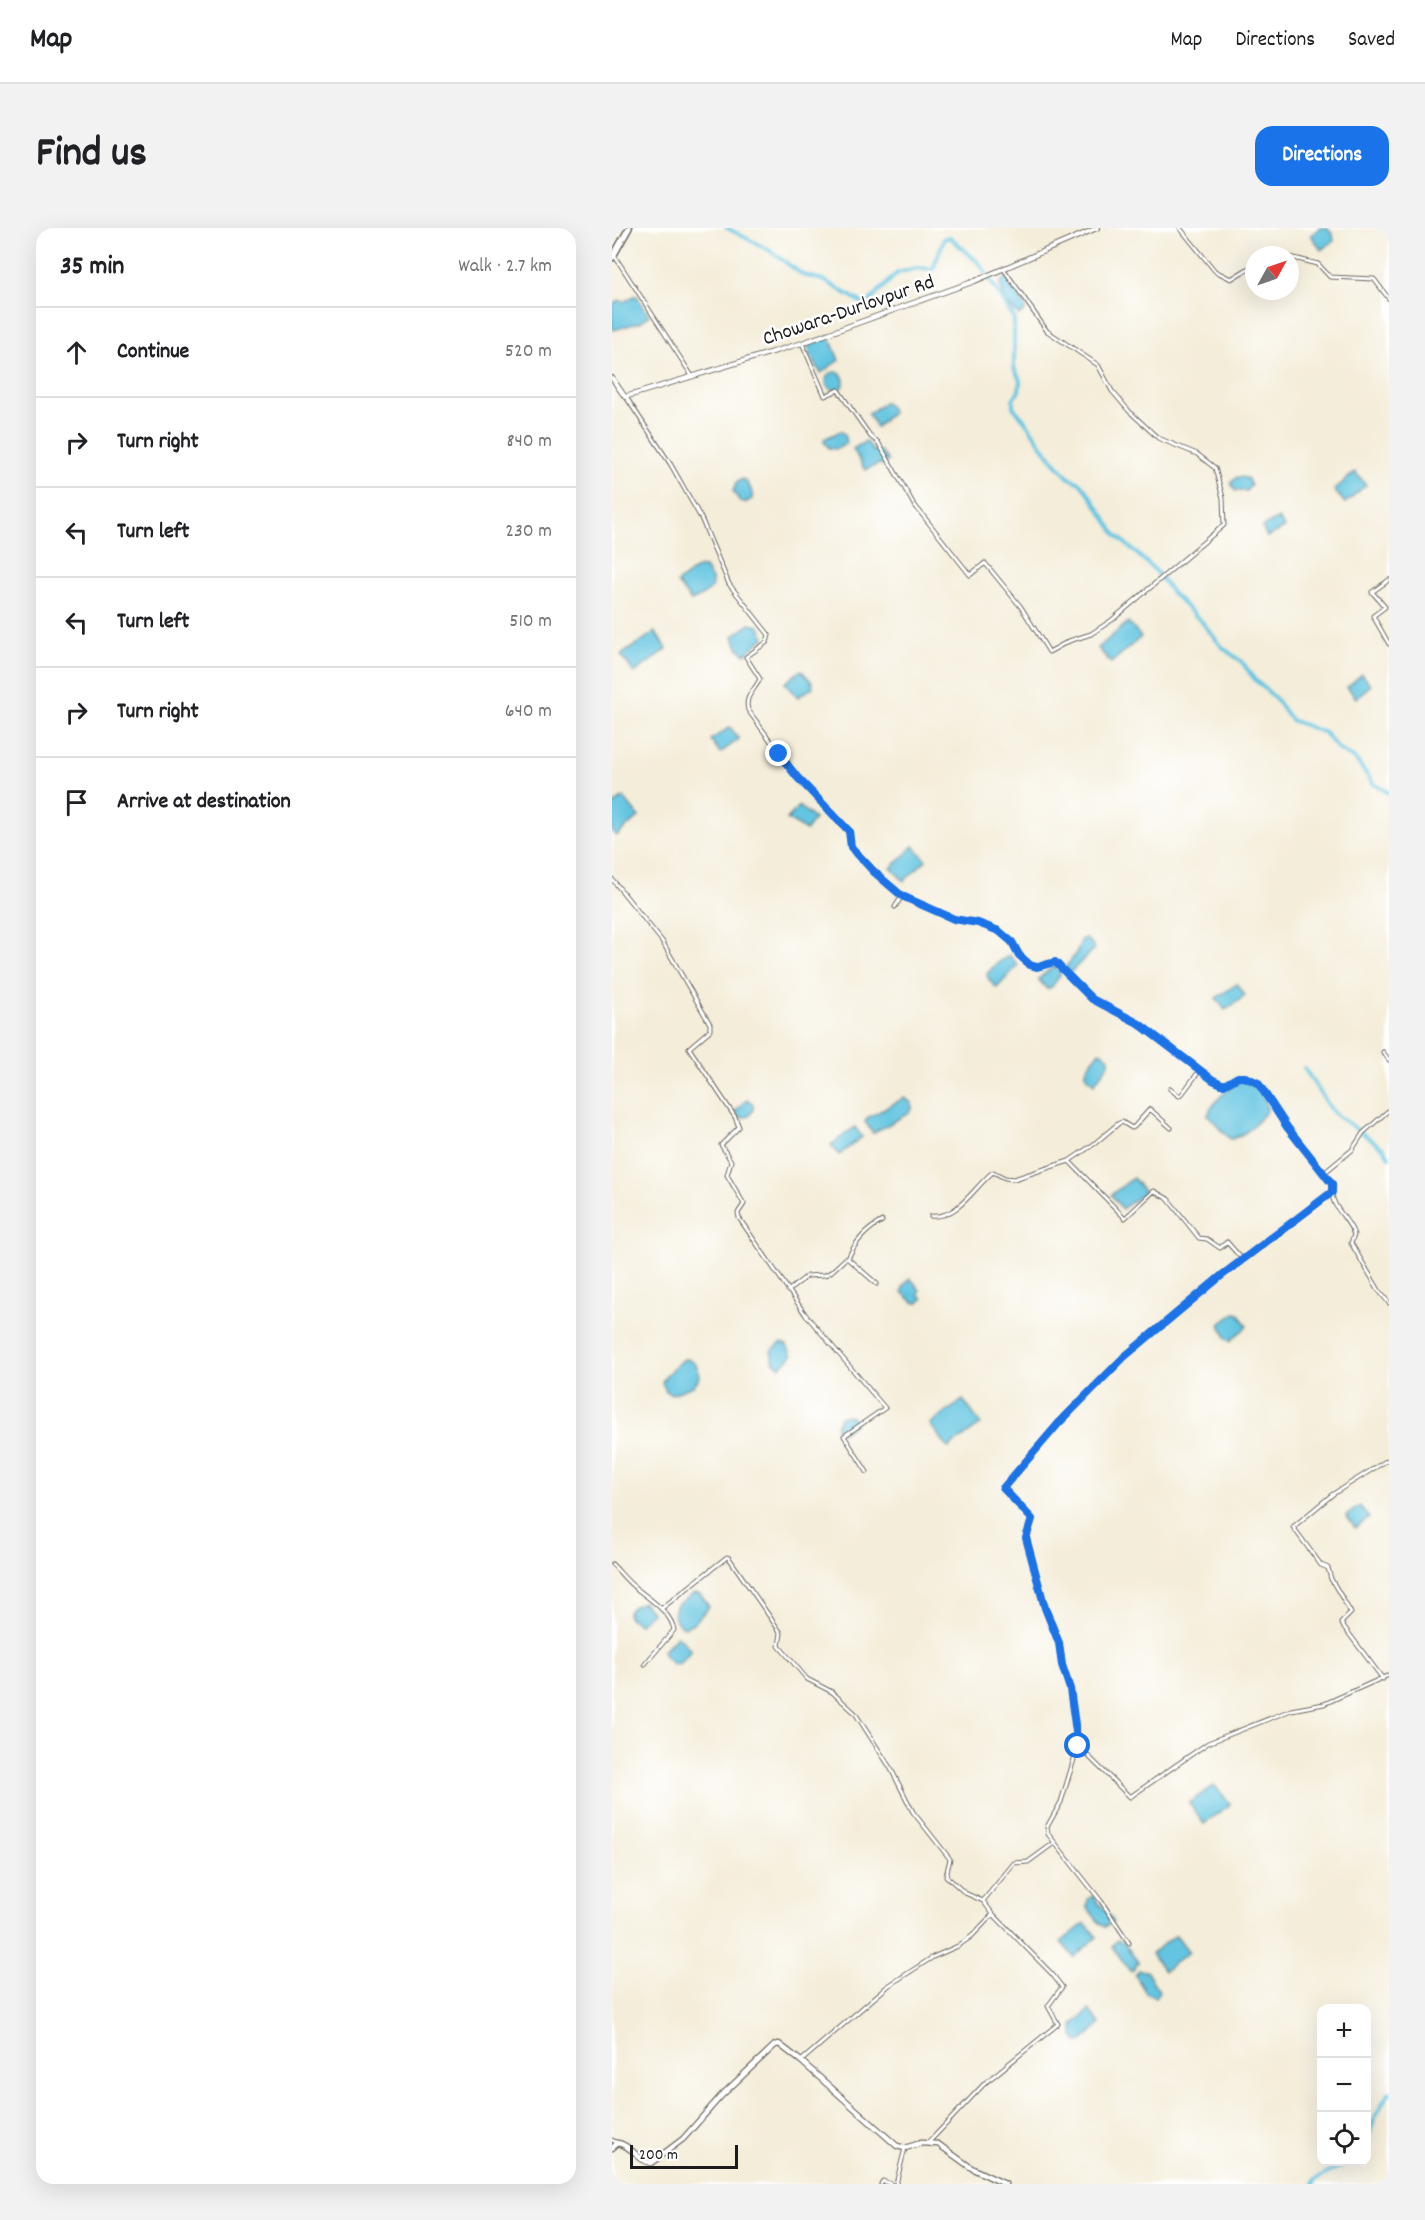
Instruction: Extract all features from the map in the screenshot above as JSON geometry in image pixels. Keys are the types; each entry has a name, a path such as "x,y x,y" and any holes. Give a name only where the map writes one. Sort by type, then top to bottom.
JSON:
{"highway":[{"path":"613,257 628,228"}],"main road":[{"path":"612,2148 618,2143 623,2143 645,2162 651,2163 683,2139 721,2096 776,2045 784,2046 897,2146 905,2148 929,2142 938,2144 973,2169 1005,2184"}],"street":[{"name":"Chowara-Durlovpur Rd","path":"625,397 802,343 982,278 1096,228"},
{"path":"1180,228 1215,271 1231,279 1245,270"},
{"path":"613,257 692,376"},
{"path":"1299,259 1318,264 1330,277 1374,279 1389,299"},
{"path":"802,343 825,396 838,390 871,437 878,442 891,461 891,467 913,503 943,542 970,575 985,563 1021,607 1049,652 1069,641 1090,634 1112,620 1165,574 1197,551 1224,525 1223,498 1215,468 1197,454 1158,438 1129,411 1112,391 1098,365 1047,331 1003,268"},
{"path":"612,378 671,465 701,518 729,584 769,635 767,642 746,657 760,681 750,692 748,711 797,777 849,831 851,847 874,872 902,896 954,919 978,923 999,931 1012,942 1019,955 1030,965 1037,967 1055,962 1092,999 1138,1023 1200,1070 1224,1085 1238,1077 1245,1077 1258,1083 1287,1127 1332,1184 1332,1199 1352,1227 1354,1235 1351,1243 1389,1303"},
{"path":"1389,580 1372,592 1385,607 1373,616 1389,644"},
{"path":"612,879 663,941 710,1024 710,1030 689,1048 735,1117 739,1127 721,1145 732,1161 727,1175 744,1204 738,1213 739,1218 788,1291 828,1343 885,1408 844,1436 867,1472"},
{"path":"895,907 902,896"},
{"path":"1383,1052 1389,1060"},
{"path":"1170,1089 1179,1096 1200,1070"},
{"path":"931,1216 946,1215 960,1205 993,1172 1005,1178 1014,1179 1069,1161 1119,1123 1134,1127 1150,1109 1171,1128"},
{"path":"1324,1173 1353,1150 1363,1133 1389,1110"},
{"path":"1069,1161 1125,1218 1154,1191 1168,1198 1199,1238 1207,1239 1220,1248 1227,1242 1242,1259"},
{"path":"1129,1943 1101,1901 1054,1843 1047,1827 1061,1802 1078,1746 1070,1689 1062,1665 1059,1643 1045,1608 1026,1538 1032,1519 1003,1488 1059,1423 1124,1357 1242,1259 1332,1192"},
{"path":"788,1291 807,1276 825,1275 848,1259 865,1231 882,1221"},
{"path":"848,1259 877,1284"},
{"path":"1383,1679 1341,1623 1350,1611 1331,1578 1328,1568 1322,1565 1293,1527 1339,1490 1389,1459"},
{"path":"661,1609 727,1557 729,1558 782,1633 779,1646 807,1679 832,1692 855,1713 891,1769 913,1812 950,1859 946,1876 966,1893 983,1901 1062,1987 1048,2006 1058,2024 985,2083 929,2142"},
{"path":"612,1564 630,1584 661,1609 674,1626 674,1630 645,1664"},
{"path":"1078,1746 1130,1797 1208,1743 1291,1710 1324,1704 1389,1675"},
{"path":"983,1901 1014,1863 1028,1862 1054,1843"},
{"path":"801,2061 888,1986 933,1957 958,1946 972,1936 993,1914"},
{"path":"612,2140 618,2143"},
{"path":"881,2184 883,2181 893,2184 905,2148"}],"water":[{"path":"1320,228 1327,228 1333,235 1334,241 1321,250 1311,235"},
{"path":"1008,278 1026,307 1019,315 1006,301 1002,292 1000,283"},
{"path":"637,296 649,316 640,322 614,330 612,328 612,305 619,300 624,302"},
{"path":"829,336 839,360 821,373 810,356 808,345"},
{"path":"835,372 841,375 844,381 841,387 835,390 829,387 826,381 829,375"},
{"path":"885,402 891,408 892,413 876,427 868,414"},
{"path":"841,431 847,443 837,449 829,448 824,439"},
{"path":"866,441 873,451 881,451 888,461 883,465 879,464 865,470 853,449"},
{"path":"1355,472 1366,485 1345,503 1334,490"},
{"path":"1237,477 1247,478 1251,485 1246,491 1235,491 1231,483"},
{"path":"742,479 748,484 753,495 753,498 747,502 740,502 733,491 737,482"},
{"path":"1279,518 1285,528 1267,537 1262,527"},
{"path":"704,567 712,579 712,588 691,601 677,583 697,568"},
{"path":"1128,622 1141,637 1111,663 1098,648"},
{"path":"750,624 759,626 765,637 745,654 739,649 733,636"},
{"path":"655,632 667,649 634,673 621,655"},
{"path":"801,670 812,682 813,687 798,697 785,683"},
{"path":"1362,674 1371,685 1356,698 1347,687"},
{"path":"730,727 739,739 720,753 711,740"},
{"path":"623,797 639,817 616,836 612,832 612,806"},
{"path":"799,806 814,819 806,831 787,819"},
{"path":"914,846 926,860 904,881 891,868"},
{"path":"1085,938 1094,949 1071,972 1066,967 1077,952 1082,939"},
{"path":"1009,955 1018,965 997,988 989,980 987,974"},
{"path":"1054,966 1060,971 1060,975 1052,987 1047,989 1038,979"},
{"path":"1237,984 1245,996 1225,1010 1216,998"},
{"path":"1102,1052 1109,1058 1109,1064 1094,1084 1086,1077 1086,1070 1098,1053"},
{"path":"1242,1080 1260,1092 1265,1100 1267,1111 1246,1132 1230,1139 1208,1115 1222,1095"},
{"path":"904,1098 912,1103 909,1113 873,1133 865,1122 867,1118"},
{"path":"747,1099 753,1104 753,1110 749,1116 740,1118 735,1111"},
{"path":"855,1127 862,1137 839,1155 831,1145"},
{"path":"1133,1178 1145,1192 1122,1209 1111,1195"},
{"path":"910,1278 920,1290 919,1294 923,1299 918,1303 913,1302 902,1292"},
{"path":"1235,1313 1239,1314 1247,1326 1230,1341 1226,1338 1220,1324"},
{"path":"781,1343 787,1345 792,1355 781,1367 774,1363 771,1351"},
{"path":"684,1359 695,1365 700,1377 693,1386 672,1394 666,1391 662,1382 666,1375"},
{"path":"963,1400 981,1424 948,1448 930,1424"},
{"path":"847,1415 855,1420 855,1424 841,1433 837,1431 836,1426 840,1417"},
{"path":"1360,1506 1369,1518 1355,1528 1346,1516"},
{"path":"694,1593 700,1594 709,1607 694,1623 684,1627 673,1615 677,1605"},
{"path":"643,1602 652,1613 639,1624 628,1617 628,1614 632,1607"},
{"path":"677,1636 691,1650 682,1662 674,1665 666,1658 663,1651"},
{"path":"1214,1785 1230,1804 1204,1824 1189,1803"},
{"path":"1093,1896 1112,1919 1113,1922 1105,1927 1087,1907 1088,1899"},
{"path":"1085,1923 1097,1937 1074,1957 1061,1942"},
{"path":"1176,1935 1189,1952 1164,1971 1151,1954"},
{"path":"1117,1940 1124,1943 1138,1962 1133,1970 1130,1971 1112,1946"},
{"path":"1139,1970 1146,1971 1159,1991 1155,1998 1146,1993 1135,1975"},
{"path":"1089,2010 1100,2024 1083,2041 1079,2042 1073,2037 1073,2025"}],"waterway":[{"path":"727,228 769,250 803,275 823,280 866,305 897,273 917,268 933,269 944,239 950,237 980,264 1014,318 1014,368 1020,380 1019,391 1013,399 1013,407 1047,453 1068,477 1080,483 1116,535 1156,571 1173,594 1202,622 1223,648 1242,662 1255,680 1274,697 1291,720 1325,733 1338,749 1355,759 1374,784 1389,793"},
{"path":"1304,1068 1333,1112 1384,1149 1389,1157"},
{"path":"1371,2129 1389,2092"},
{"path":"1313,2184 1315,2180 1341,2166"}],"route":[{"path":"779,754 797,777 849,831 851,847 874,872 902,896 954,919 978,923 999,931 1012,942 1015,950 1030,965 1037,967 1055,962 1092,999 1138,1023 1213,1080 1224,1085 1238,1077 1245,1077 1258,1083 1287,1127 1332,1184 1332,1192 1221,1276 1124,1357 1059,1423 1003,1488 1032,1519 1026,1538 1045,1608 1059,1643 1062,1665 1070,1689 1078,1746"}]}
